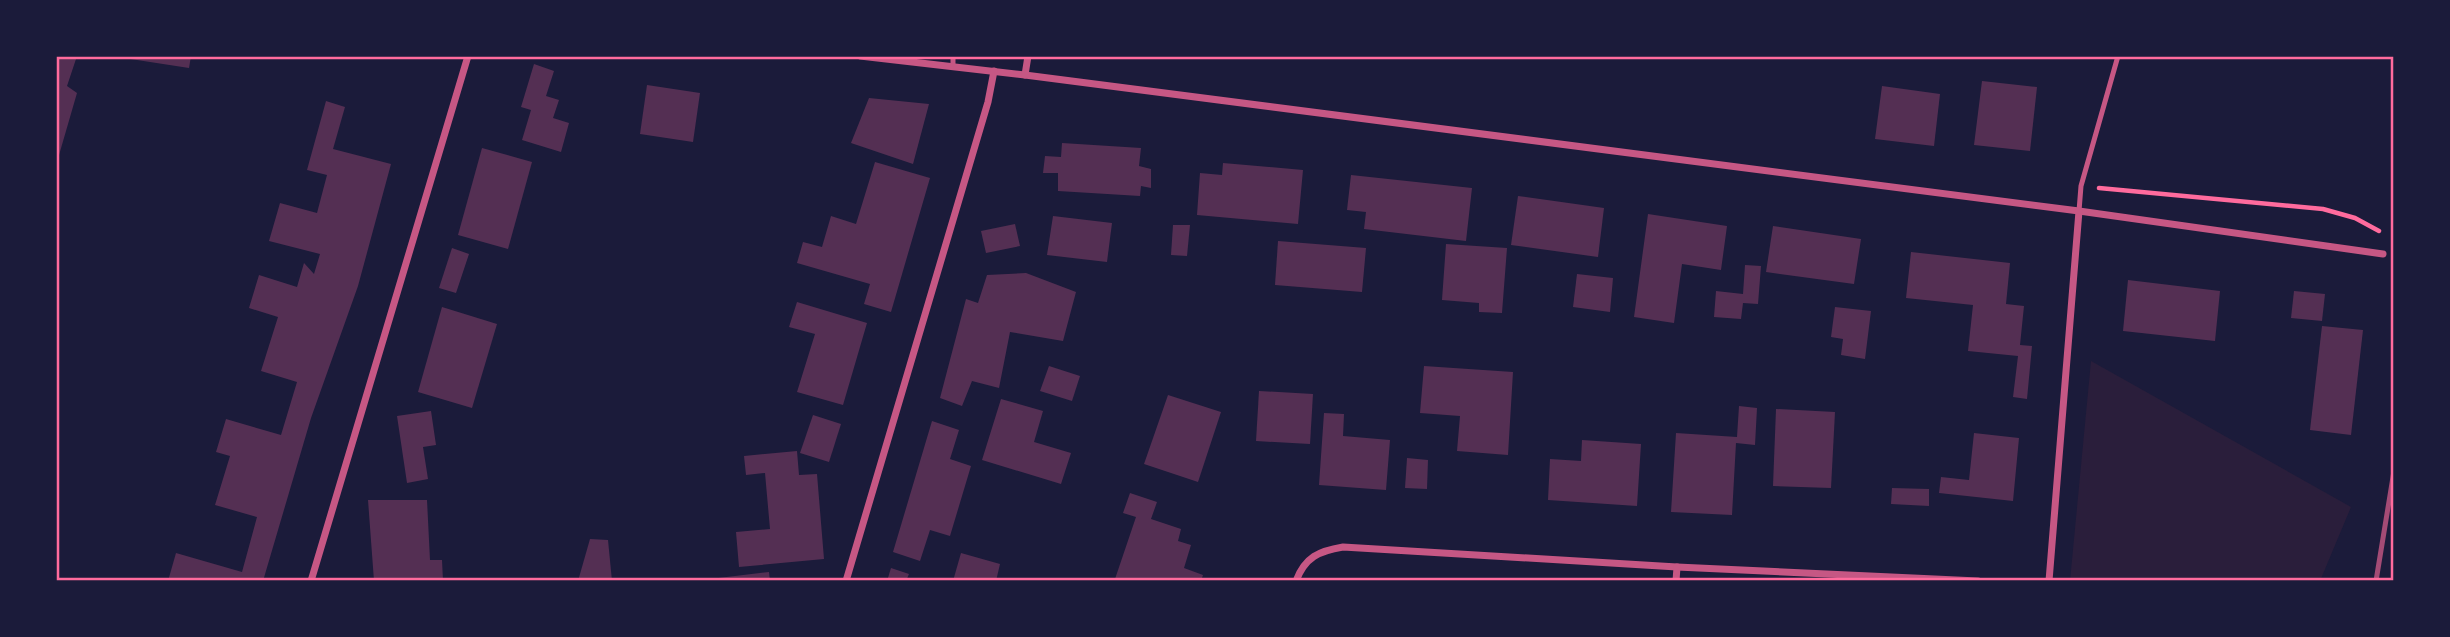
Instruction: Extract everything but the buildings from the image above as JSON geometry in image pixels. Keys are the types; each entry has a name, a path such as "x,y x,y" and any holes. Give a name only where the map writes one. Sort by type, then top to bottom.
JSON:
{"street":[{"path":"311,581 468,56"},
{"path":"860,56 2079,211 2383,254"},
{"path":"1025,75 1028,56"},
{"path":"846,581 988,102 993,71"},
{"path":"2049,581 2079,211"},
{"path":"1296,581 1300,568 1320,551 1343,547 1677,567 1978,581"},
{"path":"1676,581 1677,567"}],"lane":[{"path":"953,56 953,66"},
{"path":"2079,211 2081,186 2118,56"}],"path":[{"path":"2081,186 2323,209 2355,218 2386,232"}],"shaded area":[{"path":"2091,361 2351,507 2320,581 2070,581"}],"railway":[{"path":"2376,581 2394,471"}]}
